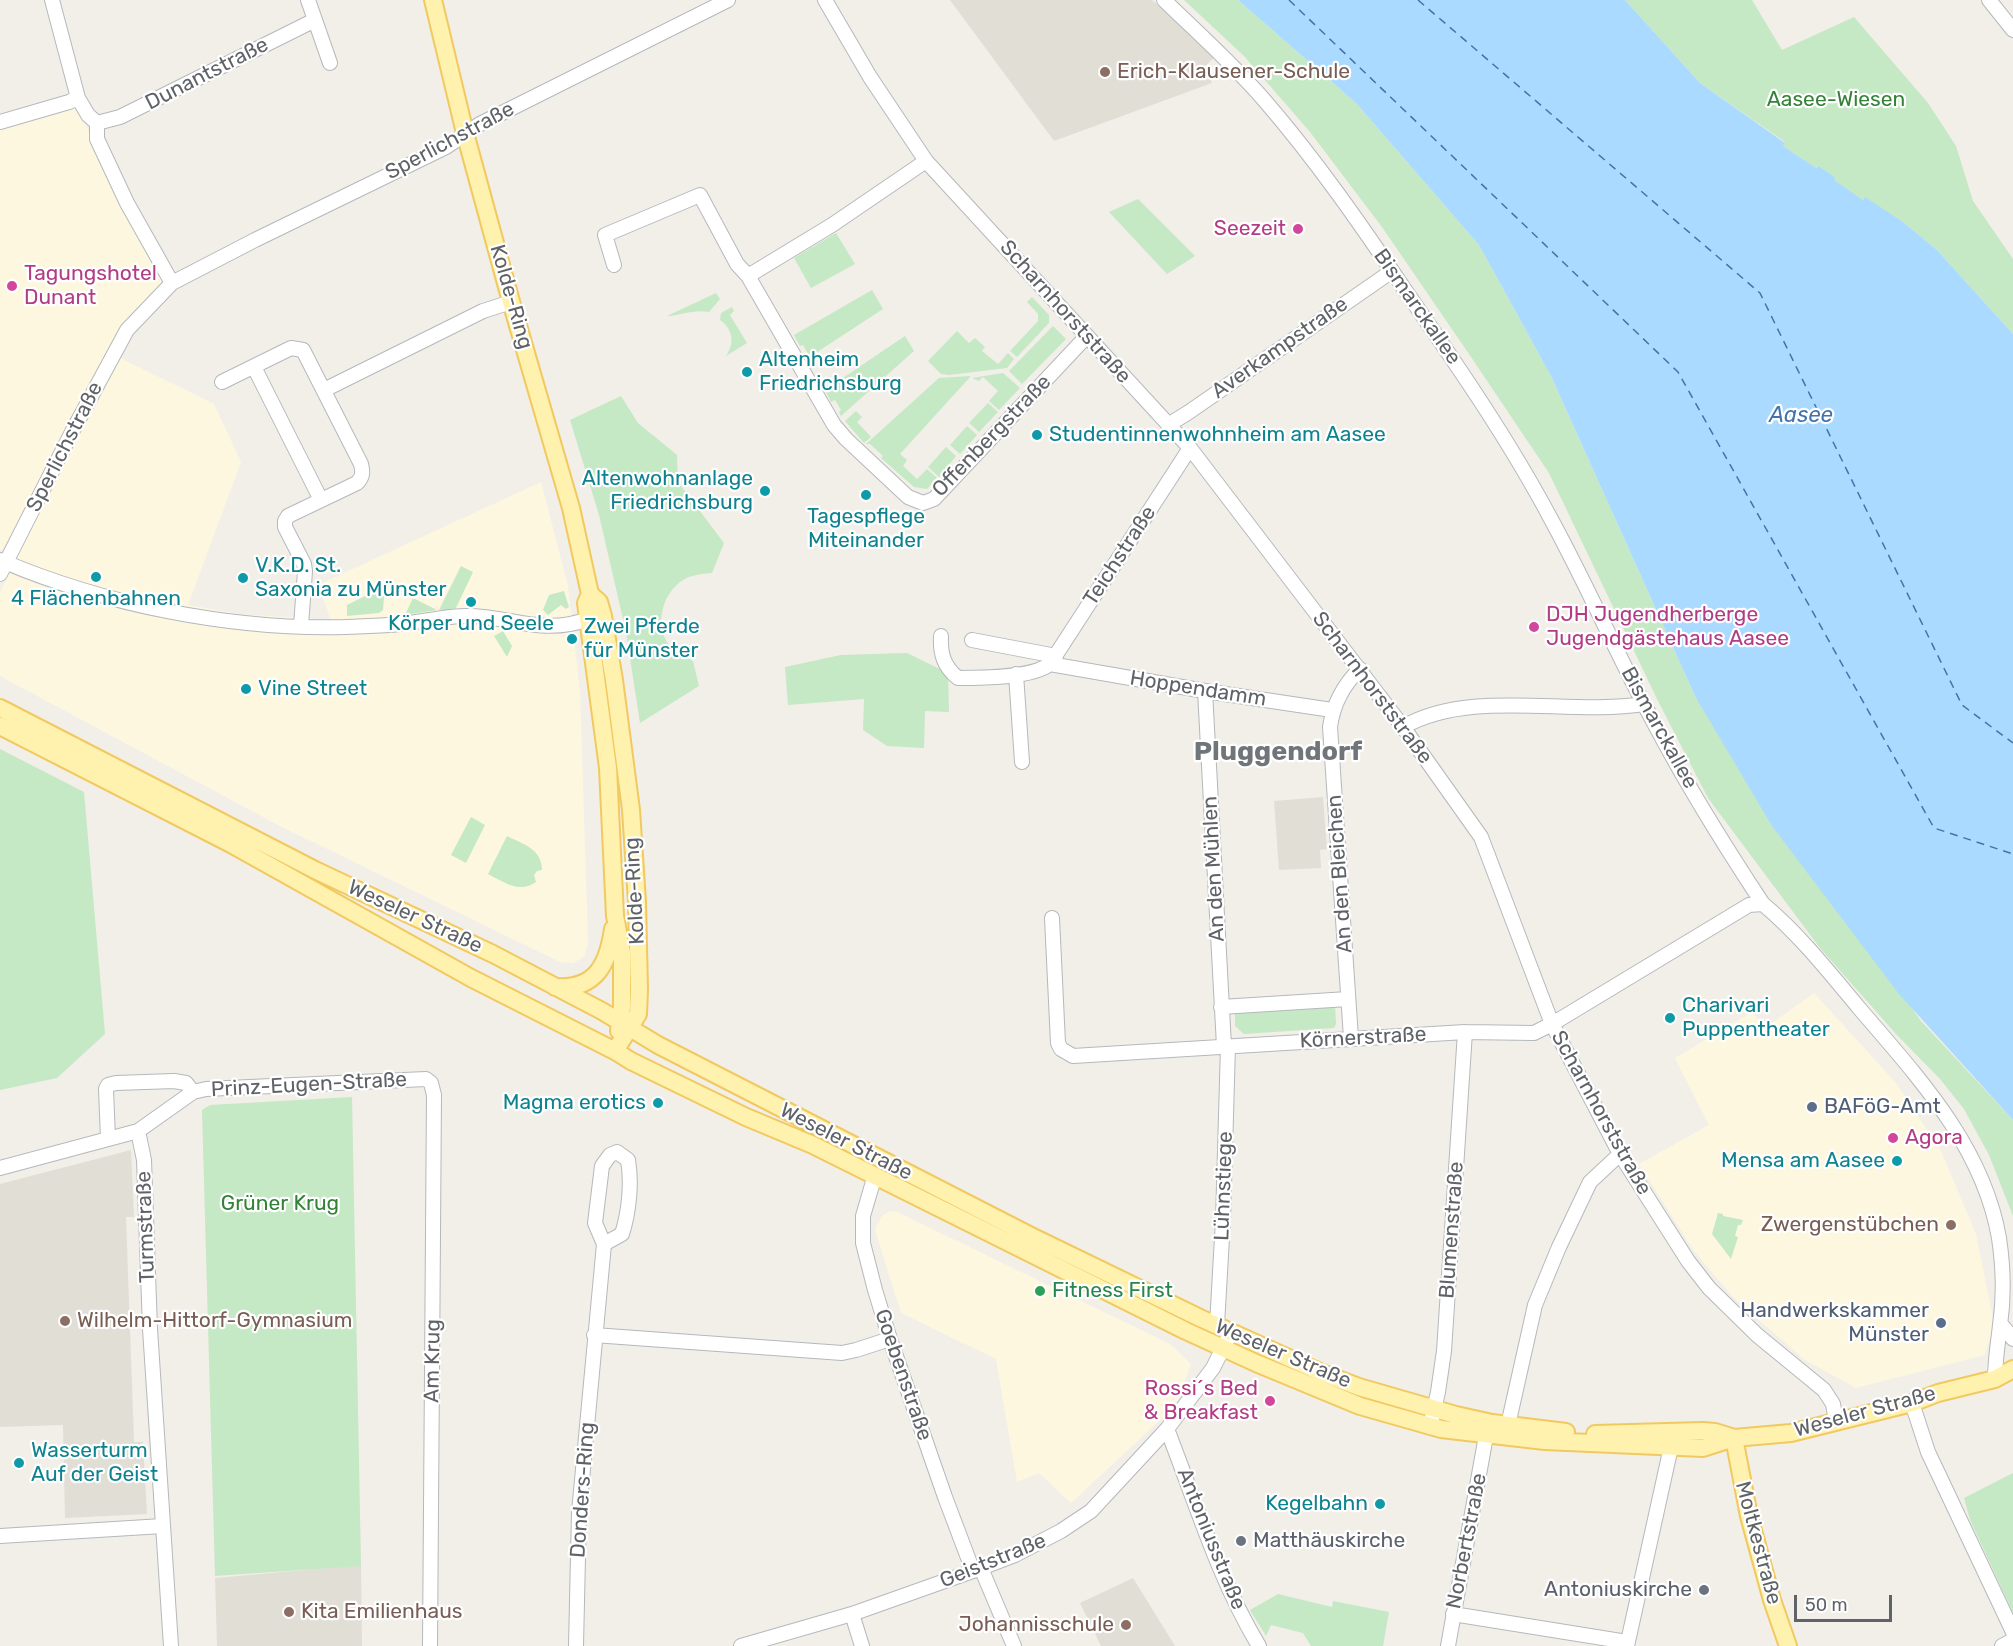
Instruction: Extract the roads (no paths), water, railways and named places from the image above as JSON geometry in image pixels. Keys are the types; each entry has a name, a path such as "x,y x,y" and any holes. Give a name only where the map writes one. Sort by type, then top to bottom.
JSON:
{"main road":[{"name":"Kolde-Ring","path":"433,0 473,128 511,302 568,496 590,594 599,602 603,616 631,810 637,902 638,1014 625,1025"},
{"name":"Kolde-Ring","path":"590,594 586,603 608,768 615,916 622,953 625,1025 615,1051"},
{"name":"Weseler Straße","path":"0,708 305,866 473,945 555,987 675,1054 1033,1237 1224,1329 1331,1377 1434,1410 1508,1425 1594,1434 1703,1431 1734,1438"},
{"name":"Weseler Straße","path":"0,726 231,844 471,978 631,1061 746,1117 813,1145 875,1175 1224,1348 1341,1399 1430,1427 1486,1436 1586,1444 1708,1448 1734,1438 1791,1433 1912,1403 1938,1393 1995,1379 2013,1369"},
{"name":"Kolde-Ring","path":"555,987 573,987 598,972 609,953 615,916"},
{"name":"Weseler Straße","path":"1995,1379 2013,1383"},
{"name":"Moltkestraße","path":"1734,1438 1749,1516 1772,1600 1788,1646"}],"street":[{"path":"52,0 78,98 88,115 97,123 97,139 125,199 172,283"},
{"path":"308,0 330,63"},
{"name":"Sperlichstraße","path":"2,565 127,330 172,283 446,147 473,128 728,0"},
{"name":"Scharnhorststraße","path":"825,0 870,77 926,161 1190,448 1403,727 1481,837 1552,1024 1620,1154 1688,1261 1709,1288 1757,1335 1824,1390 1833,1404 1836,1422"},
{"name":"Bismarckallee","path":"1164,0 1264,100 1303,147 1392,271 1456,363 1515,455 1552,520 1644,704 1681,772 1763,904 1832,975 1911,1069 1948,1117 1970,1153 1987,1192 1998,1237 2001,1264 2001,1324 1995,1357 1995,1379"},
{"path":"1989,0 2013,30"},
{"name":"Dunantstraße","path":"97,123 120,117 315,20"},
{"path":"0,122 78,98"},
{"path":"748,276 832,225 926,161"},
{"name":"Offenbergstraße","path":"614,266 605,235 700,195 737,264 748,276 834,425 908,498 923,503 934,499 1086,337"},
{"name":"Averkampstraße","path":"1168,425 1392,271"},
{"path":"324,390 483,311 511,302"},
{"path":"222,382 291,348 303,350 361,464 363,472 357,483 288,516 285,521 285,527 304,564 302,626"},
{"path":"254,367 321,500"},
{"name":"Teichstraße","path":"1053,660 1190,448"},
{"path":"2,565 77,589 156,608 233,622 302,626 397,624 466,616 504,619 527,625 562,626 588,619"},
{"name":"Hoppendamm","path":"941,636 940,648 946,666 958,678 1016,674 1043,669 1053,660"},
{"name":"Hoppendamm","path":"972,640 1053,660 1205,691 1332,710"},
{"path":"1332,710 1351,677 1360,669"},
{"path":"1016,674 1022,762"},
{"name":"An den Mühlen","path":"1205,691 1221,1007 1226,1046"},
{"path":"1403,727 1441,712 1466,707 1606,708 1644,704"},
{"name":"An den Bleichen","path":"1332,710 1330,727 1351,1038"},
{"name":"Körnerstraße","path":"1052,918 1058,1043 1061,1049 1073,1056 1465,1032 1534,1033 1718,922 1749,905 1763,904"},
{"name":"Körnerstraße","path":"1221,1007 1348,999"},
{"name":"Blumenstraße","path":"1430,1427 1444,1351 1465,1032"},
{"name":"Lühnstiege","path":"1224,1329 1226,1046"},
{"name":"Prinz-Eugen-Straße","path":"0,1168 138,1131 193,1092 206,1089 426,1080"},
{"name":"Am Krug","path":"426,1080 431,1083 434,1095 430,1646"},
{"name":"Prinz-Eugen-Straße","path":"108,1139 106,1089 108,1085 174,1081 186,1083 193,1092"},
{"name":"Turmstraße","path":"138,1131 144,1160 150,1329 171,1646"},
{"name":"Donders-Ring","path":"576,1646 579,1512 604,1244 595,1223 602,1166 610,1155 617,1152 628,1160 630,1172 625,1223 622,1234 604,1244"},
{"path":"1508,1425 1535,1305 1559,1246 1590,1182 1620,1154"},
{"name":"Goebenstraße","path":"875,1175 863,1216 863,1243 890,1339 945,1497 1014,1646"},
{"path":"2001,1324 2013,1339"},
{"name":"Geiststraße","path":"741,1646 852,1614 977,1570 1045,1541 1091,1511 1167,1429 1200,1388 1224,1348 1224,1329"},
{"path":"594,1335 842,1353 890,1339"},
{"path":"1912,1403 1928,1452 2013,1632"},
{"name":"Antoniusstraße","path":"1167,1429 1218,1567 1238,1611 1259,1646"},
{"name":"Norbertstraße","path":"1448,1646 1486,1436"},
{"path":"1453,1614 1627,1644 1671,1447"},
{"path":"0,1536 163,1526"},
{"path":"852,1614 862,1646"},
{"path":"2001,1646 2013,1641"}],"water":[{"name":"Aasee","path":"1238,0 1625,0 1700,83 1785,143 1783,146 1816,168 1818,166 1835,177 1834,180 1863,200 1865,197 1903,222 1937,250 2013,334 2013,1120 1899,994 1772,826 1695,696 1551,376 1479,245 1356,103"}],"place":[{"name":"Erich-Klausener-Schule","path":"1105,72"},
{"name":"Seezeit","path":"1298,229"},
{"name":"Tagungshotel Dunant","path":"12,286"},
{"name":"Altenheim Friedrichsburg","path":"747,372"},
{"name":"Studentinnenwohnheim am Aasee","path":"1037,435"},
{"name":"Altenwohnanlage Friedrichsburg","path":"765,491"},
{"name":"Tagespflege Miteinander","path":"866,495"},
{"name":"4 Flächenbahnen","path":"96,577"},
{"name":"V.K.D. St. Saxonia zu Münster","path":"243,578"},
{"name":"Körper und Seele","path":"471,602"},
{"name":"DJH Jugendherberge Jugendgästehaus Aasee","path":"1534,627"},
{"name":"Zwei Pferde für Münster","path":"572,639"},
{"name":"Vine Street","path":"246,689"},
{"name":"Charivari Puppentheater","path":"1670,1018"},
{"name":"Magma erotics","path":"658,1103"},
{"name":"BAFöG-Amt","path":"1812,1107"},
{"name":"Agora","path":"1893,1138"},
{"name":"Mensa am Aasee","path":"1897,1161"},
{"name":"Zwergenstübchen","path":"1951,1225"},
{"name":"Fitness First","path":"1040,1291"},
{"name":"Wilhelm-Hittorf-Gymnasium","path":"65,1321"},
{"name":"Handwerkskammer Münster","path":"1941,1323"},
{"name":"Rossi´s Bed & Breakfast","path":"1270,1401"},
{"name":"Wasserturm Auf der Geist","path":"19,1463"},
{"name":"Kegelbahn","path":"1380,1504"},
{"name":"Matthäuskirche","path":"1241,1541"},
{"name":"Antoniuskirche","path":"1704,1590"},
{"name":"Kita Emilienhaus","path":"289,1612"},
{"name":"Johannisschule","path":"1126,1625"}],"district":[{"name":"Pluggendorf","path":"1278,752"}],"park label":[{"name":"Aasee-Wiesen","path":"1836,100"},
{"name":"Grüner Krug","path":"280,1204"}]}
